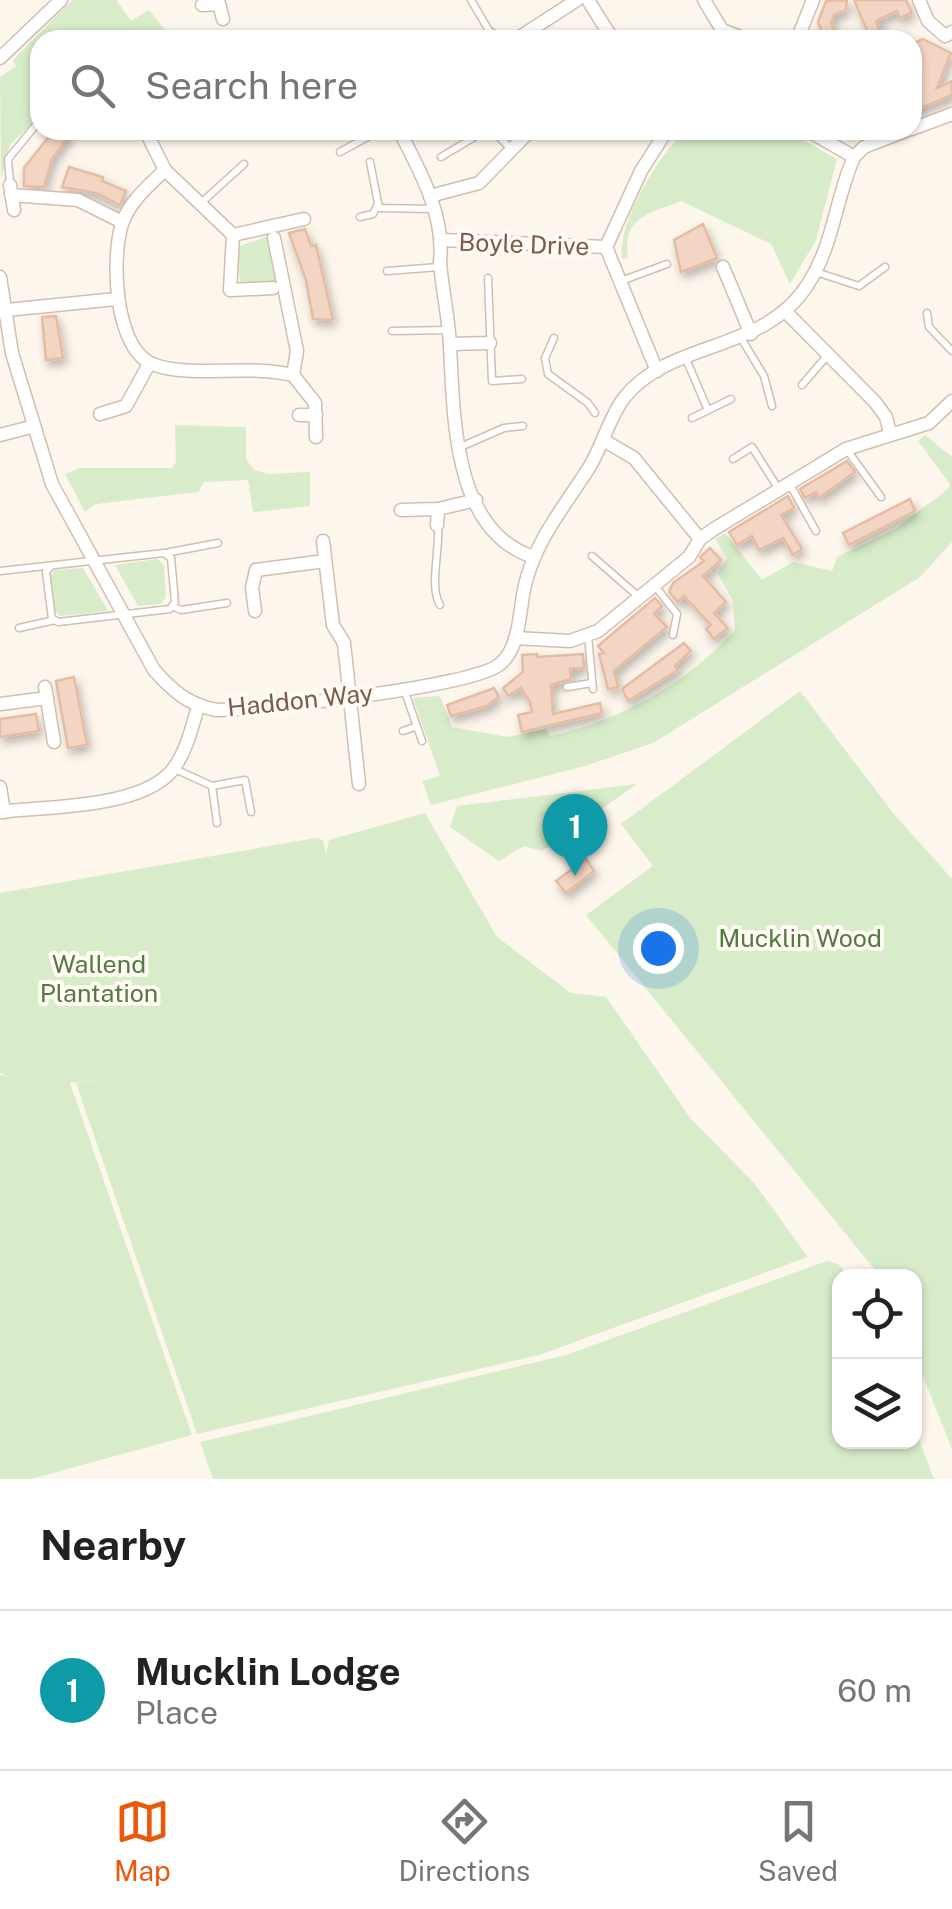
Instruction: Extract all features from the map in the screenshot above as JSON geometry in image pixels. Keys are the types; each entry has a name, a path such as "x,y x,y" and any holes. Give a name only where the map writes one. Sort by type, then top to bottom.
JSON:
{"street":[{"path":"0,58 61,0"},
{"path":"530,30 577,0"},
{"path":"588,0 607,30"},
{"path":"704,0 722,30"},
{"path":"801,30 813,0"},
{"path":"919,0 934,31 944,36 952,32"},
{"path":"202,5 220,2 223,19"},
{"path":"922,126 950,120"},
{"path":"150,140 165,170 233,235 230,290 273,288"},
{"path":"404,140 432,202 442,240 440,267 457,448 476,500 508,546 533,557"},
{"path":"432,202 479,184 520,152 525,140"},
{"path":"657,371 606,246 662,140"},
{"path":"824,140 854,157"},
{"path":"883,140 854,157 845,178 831,242 815,272 785,311 746,336 657,371 624,398 533,557 514,638 541,642 588,634 689,557 700,539 783,485 846,449 929,423 952,401"},
{"path":"165,170 141,193 122,222 116,299 135,349 148,364 170,370 244,367 292,375 306,388 316,415 316,438"},
{"path":"12,197 33,193 78,200 122,222"},
{"path":"233,235 304,219"},
{"path":"274,238 296,303 298,351 292,375"},
{"name":"Boyle Drive","path":"442,240 606,246"},
{"path":"722,267 746,336"},
{"name":"Haddon Way","path":"0,276 12,353 31,427 59,500 154,670 175,694 198,707 238,710 404,688 490,670 510,652 514,638"},
{"path":"7,310 116,299"},
{"path":"785,311 875,402 890,433"},
{"path":"449,337 490,343"},
{"path":"100,414 130,410 148,364"},
{"path":"595,413 610,422"},
{"path":"300,416 316,415"},
{"path":"0,436 31,427"},
{"path":"603,440 634,458 700,539"},
{"path":"401,510 438,509 476,500"},
{"path":"438,509 438,525"},
{"path":"324,541 333,625 344,643 347,697 361,779"},
{"path":"255,611 252,588 256,570 325,561"},
{"path":"0,704 46,692 54,742"},
{"path":"0,787 2,812 116,799 156,784 174,769 198,707"}],"lane":[{"path":"471,0 490,30"},
{"path":"12,197 8,159 30,132"},
{"path":"340,152 362,140"},
{"path":"441,157 470,140"},
{"path":"505,140 520,152"},
{"path":"360,217 372,214 378,206 370,162"},
{"path":"200,204 244,164"},
{"path":"378,206 385,210 432,202"},
{"path":"620,282 667,264"},
{"path":"387,271 440,267"},
{"path":"815,272 859,286 885,267"},
{"path":"488,278 492,381 522,379"},
{"path":"927,313 929,327 952,351"},
{"path":"392,332 449,337"},
{"path":"746,336 772,406"},
{"path":"554,338 545,358 548,374 588,402 595,413"},
{"path":"802,385 828,356"},
{"path":"685,358 707,408"},
{"path":"692,418 732,399"},
{"path":"457,448 504,428 522,426"},
{"path":"734,459 752,447 816,531"},
{"path":"846,449 880,497"},
{"path":"438,525 439,570 434,590 440,605"},
{"path":"0,570 218,544"},
{"path":"164,553 170,558 172,606"},
{"path":"592,556 640,598"},
{"path":"50,566 46,572 55,620"},
{"path":"654,585 676,614 673,635"},
{"path":"19,628 55,620 227,603"},
{"path":"567,687 593,686 588,634"},
{"path":"404,688 422,741"},
{"path":"403,731 417,726"},
{"path":"174,769 212,786 246,780 251,812"},
{"path":"212,786 210,796 217,823"}],"green space":[{"path":"72,0 116,0 131,21 149,10 165,30 42,30"},
{"path":"30,43 30,126 10,145 1,179 0,77 16,66 13,60"},
{"path":"677,140 803,140 837,159 816,240 790,284 771,244 681,201 648,214 633,225 627,244 628,258 622,259 622,244 633,208"},
{"path":"268,236 279,283 240,285 237,247"},
{"path":"175,425 246,427 246,459 254,470 268,474 310,472 310,506 253,512 248,480 204,482 198,492 96,504 85,512 65,474 80,468 172,468 176,462"},
{"path":"925,435 952,457 952,542 920,577 653,743 585,766 431,805 422,781 440,776 413,698 440,696 452,727 507,737 546,729 550,736 627,710 696,667 735,630 733,601 718,574 727,558 715,539 725,533 762,580 793,562 832,571 837,557 895,529 948,489 950,484 918,441"},
{"path":"157,559 164,565 166,597 161,604 138,606 115,565"},
{"path":"83,568 108,611 60,616 55,611 49,578 55,570"},
{"name":"Mucklin Wood","path":"800,691 894,814 952,879 952,1449 922,1374 922,1269 874,1269 586,915 653,866 621,824"},
{"path":"637,784 542,851 524,846 499,861 450,827 457,806"},
{"name":"Wallend Plantation","path":"425,813 497,937 571,993 606,997 691,1119 754,1183 808,1257 539,1355 197,1434 76,1083 101,1080 70,1083 192,1435 31,1479 0,1479 0,1075 7,1076 0,1073 0,893 316,838 323,840 326,855 329,840"},
{"path":"827,1261 838,1264 843,1269 832,1269 832,1449 922,1447 934,1479 213,1479 200,1442 566,1355"}],"building":[{"path":"847,0 846,10 834,15 834,30 821,30 818,22 826,1"},
{"path":"854,0 906,0 912,13 900,18 897,11 876,21 879,30 867,30"},
{"path":"922,39 951,53 937,88 952,81 952,95 922,108"},
{"path":"46,140 66,140 52,159 44,187 24,186 24,168"},
{"path":"69,167 103,177 102,181 126,191 120,205 96,193 62,187"},
{"path":"703,224 717,258 681,272 674,240"},
{"path":"305,229 311,246 316,245 333,320 313,319 306,280 289,233"},
{"path":"56,316 63,358 46,360 42,317"},
{"path":"847,461 855,472 819,498 816,492 805,498 800,489"},
{"path":"788,496 794,508 781,515 802,549 793,555 783,538 759,550 752,536 737,545 729,532"},
{"path":"910,499 915,511 849,545 843,533"},
{"path":"710,548 721,560 703,576 726,602 714,613 728,628 714,639 706,629 711,625 684,596 678,602 669,592 673,583 704,561 700,557"},
{"path":"655,598 662,606 654,614 667,627 614,671 618,687 608,689 599,654 604,653 598,646"},
{"path":"684,643 691,651 675,666 678,670 628,701 622,689"},
{"path":"583,654 584,668 570,669 571,679 551,685 553,714 600,703 602,713 522,732 518,715 532,712 530,702 521,688 508,696 503,688 523,672 522,655"},
{"path":"74,677 87,745 68,748 56,681"},
{"path":"494,688 499,697 487,706 451,716 447,705"},
{"path":"36,714 39,731 0,737 0,719"},
{"path":"586,859 594,871 566,893 556,881"}],"place":[{"name":"Mucklin Lodge","path":"575,876"}]}
